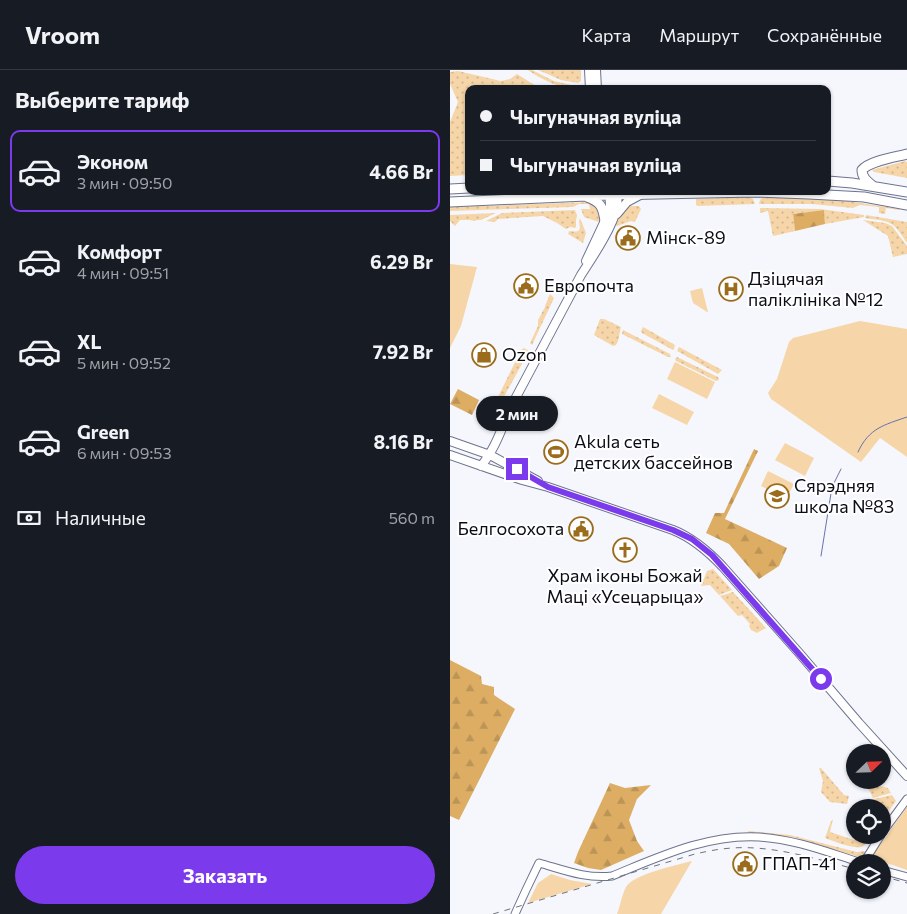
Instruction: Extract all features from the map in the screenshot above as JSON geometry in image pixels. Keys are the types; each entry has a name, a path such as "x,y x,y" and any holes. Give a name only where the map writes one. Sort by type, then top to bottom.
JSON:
{"main road":[{"path":"589,70 590,85"},
{"path":"596,70 597,85"},
{"path":"873,187 863,176 862,170 864,167 907,154"},
{"path":"831,181 907,192"},
{"path":"450,189 465,188"},
{"path":"450,202 594,195"},
{"path":"608,222 612,195"},
{"path":"481,466 487,454 489,444 503,424 581,275 587,257 608,222 626,202 640,195"},
{"path":"827,195 864,197 907,205"},
{"path":"585,196 600,204 608,222"},
{"path":"450,442 487,454 548,487"},
{"path":"450,454 681,533 702,546 757,605 907,776"}],"street":[{"path":"891,821 907,799"},
{"path":"515,914 539,863 588,876 612,876 684,848 712,840 740,837 760,837 791,842 846,858"},
{"path":"891,873 907,877"}],"shaded area":[{"path":"528,70 532,70 554,81 571,85 556,85"},
{"path":"538,70 581,70 581,81 578,83 561,80"},
{"path":"458,71 501,81 510,79 517,74 535,85 465,85 465,175 450,176 450,122 458,102 450,84 450,72"},
{"path":"907,162 907,178 874,172 872,170"},
{"path":"749,197 753,199 755,204 696,205 696,199"},
{"path":"762,198 808,198 847,201 900,209 886,208 885,214 879,213 879,207 860,205 853,208 812,204 759,204"},
{"path":"631,201 631,206 639,206 641,209 635,222 631,221 615,225 625,206"},
{"path":"592,202 598,205 602,223 584,217 581,209 590,209 589,204 579,204 573,207 450,211 450,207"},
{"path":"760,208 820,209 864,215 864,217 825,224 824,210 793,214 795,231 773,236 768,211 760,213"},
{"path":"575,210 577,215 575,228 570,227 566,229 543,216 498,219 495,222 486,221 502,213"},
{"path":"496,213 481,220 460,220 455,226 450,221 450,215"},
{"path":"866,215 907,222 907,243 891,223 865,218"},
{"path":"580,218 586,233 583,243 568,234 569,231 579,230"},
{"path":"863,220 885,223 892,226 907,246 907,254 893,257 888,236"},
{"path":"450,264 477,267 461,326 450,348"},
{"path":"702,288 708,312 693,303 690,291"},
{"path":"550,294 554,298 532,345 530,343 538,326 538,320"},
{"path":"600,319 621,327 616,345 613,346 594,335"},
{"path":"860,321 907,329 907,457 880,438 861,462 771,399 768,393 777,379 789,342 793,338"},
{"path":"643,327 675,345 674,349 642,333"},
{"path":"623,330 670,354 671,357 622,334"},
{"path":"679,347 722,370 718,374 677,351"},
{"path":"524,348 529,351 500,404 497,403 496,401 521,350"},
{"path":"677,357 718,377 719,380 716,381 676,361"},
{"path":"675,362 715,382 707,399 667,379"},
{"path":"659,394 694,412 687,425 652,408"},
{"path":"785,443 814,458 805,476 775,460"},
{"path":"768,471 794,484 786,499 761,486"},
{"path":"713,569 732,590 719,595 710,585 701,586 707,571"},
{"path":"733,592 766,628 757,633 751,630 750,624 742,615 738,616 720,596"},
{"path":"819,768 844,795 849,796 848,799 846,799 846,804 830,802 821,792 823,781"},
{"path":"868,789 889,789 891,793 873,798"},
{"path":"892,795 896,801 891,808 891,799 874,799"},
{"path":"907,806 907,870 891,864 891,854 874,854 881,844 891,844 891,829"},
{"path":"833,819 830,832 846,837 846,844 865,844 861,847 853,847 825,838"},
{"path":"748,831 790,835 866,853 849,854 797,838 748,833"},
{"path":"692,861 661,914 617,914 626,887 631,882 646,874"},
{"path":"551,874 592,884 528,903 538,883"}],"green space":[{"path":"824,210 825,224 795,231 793,214"},
{"path":"458,389 479,400 472,415 450,404"},
{"path":"754,449 758,451 725,519 787,548 779,566 759,579 729,544 706,533 715,513 724,513"},
{"path":"450,660 481,676 482,684 494,687 494,695 515,709 459,820 450,816"},
{"path":"610,783 625,788 651,785 637,799 629,820 637,841 644,851 601,870 588,868 574,863"}],"waterway":[{"path":"858,452 872,432 884,425 907,417"},
{"path":"821,556 832,487 841,469"}],"railway":[{"path":"493,914 695,854 722,849 756,848 773,850 846,867"},
{"path":"891,879 907,883"}],"place":[{"name":"Мінск-89","path":"628,238"},
{"name":"Европочта","path":"526,286"},
{"name":"Дзіцячая паліклініка №12","path":"731,289"},
{"name":"Ozon","path":"484,355"},
{"name":"Akula сеть детских бассейнов","path":"556,452"},
{"name":"Сярэдняя школа №83","path":"777,496"},
{"name":"Белгосохота","path":"581,529"},
{"name":"Храм іконы Божай Маці «Усецарыца»","path":"625,550"},
{"name":"ГПАП-41","path":"745,864"}],"route":[{"path":"517,469 548,487 673,530 692,539 712,555 821,679"}]}
